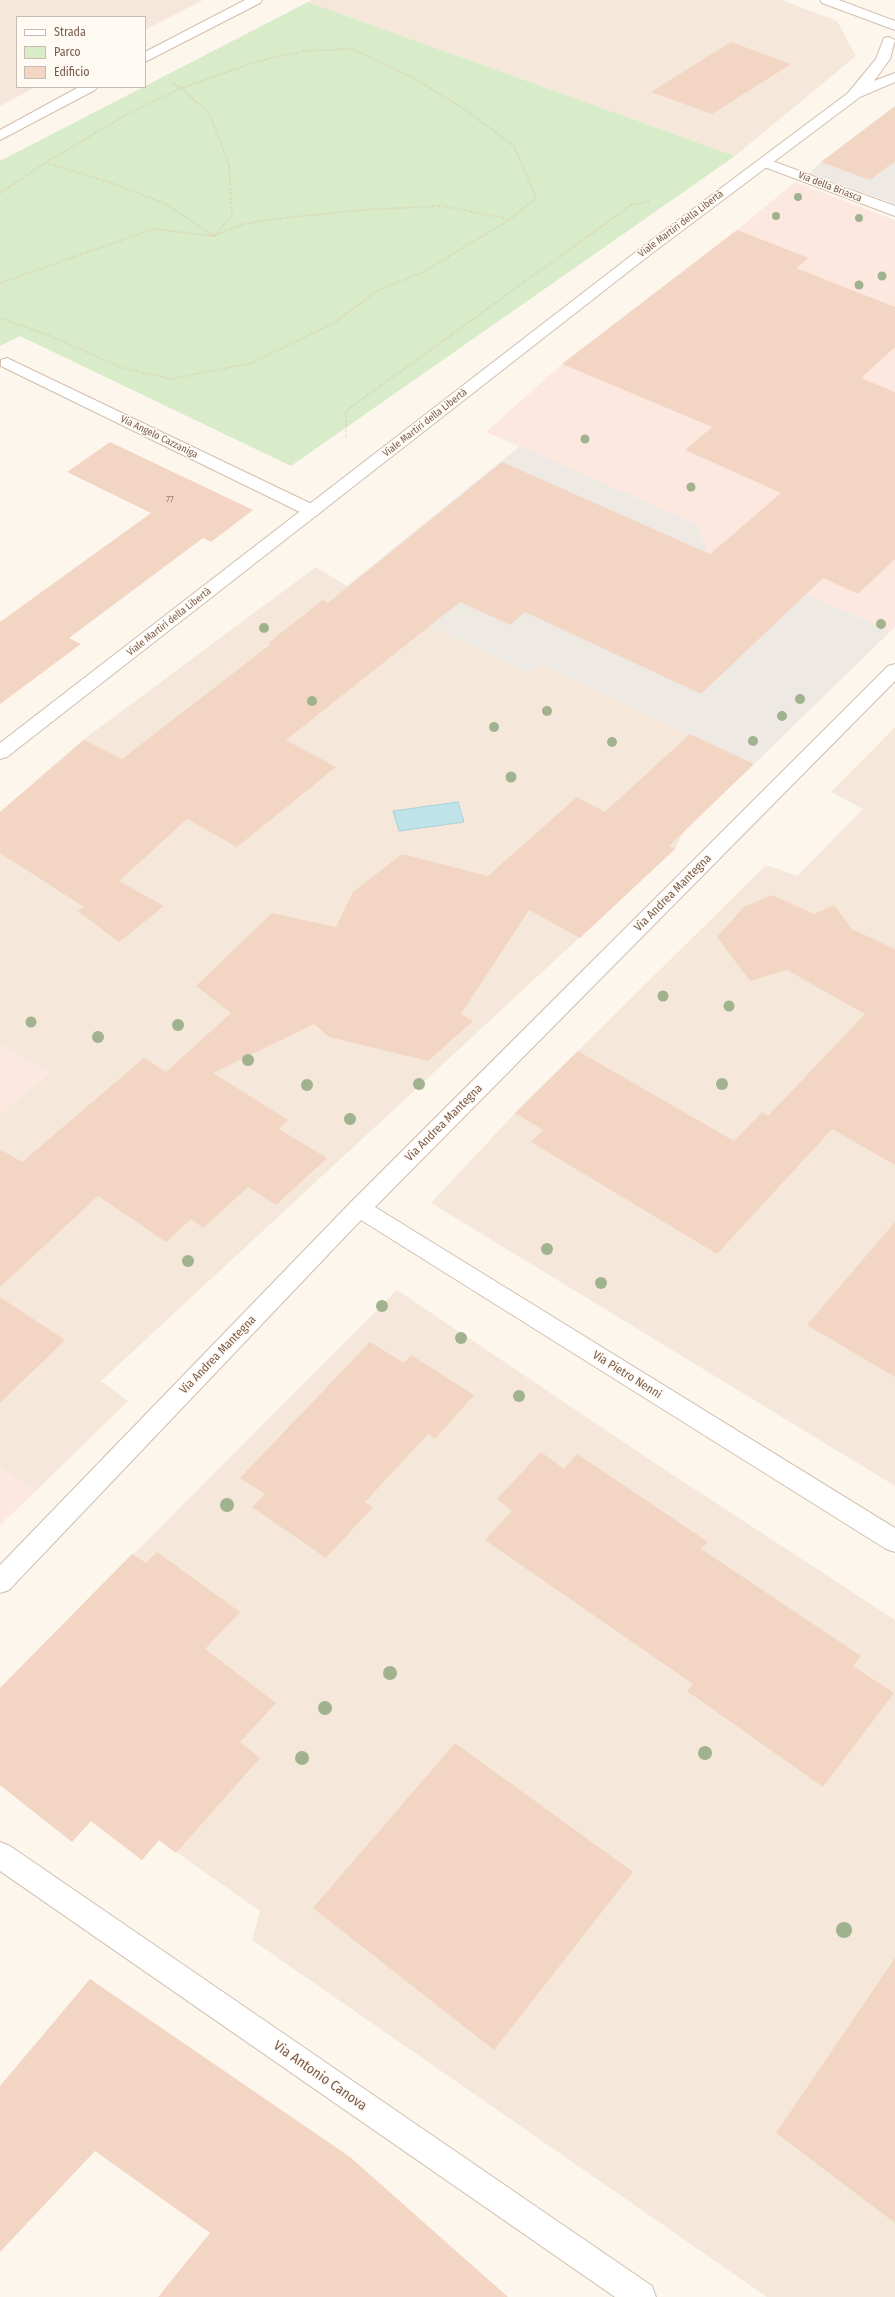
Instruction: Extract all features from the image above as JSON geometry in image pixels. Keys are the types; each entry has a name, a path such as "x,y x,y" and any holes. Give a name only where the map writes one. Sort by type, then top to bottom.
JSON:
{"street":[{"path":"146,57 255,0"},
{"path":"827,0 895,26"},
{"name":"Viale Martiri della Libertà","path":"0,754 646,251 853,96 876,70 892,45 890,33 895,26"},
{"name":"Viale Martiri della Libertà","path":"853,96 895,77"},
{"path":"0,136 88,88"},
{"name":"Via della Briasca","path":"764,162 895,211"},
{"name":"Via Angelo Cazzaniga","path":"7,363 312,511"},
{"name":"Via Andrea Mantegna","path":"0,1582 359,1208 895,670"},
{"name":"Via Pietro Nenni","path":"359,1208 895,1540"},
{"name":"Via Antonio Canova","path":"0,1855 640,2297"}],"path":[{"path":"0,193 45,163 127,114 182,88 255,62 303,51 352,49 410,76 466,110 514,146 536,198 509,220 423,272 377,291 335,322 252,363 171,379 123,368 50,336 0,318"},
{"path":"167,82 182,88 210,114 229,164 232,216 214,236"},
{"path":"45,163 112,183 166,204 214,236"},
{"path":"0,283 55,262 153,229 214,236 243,224 283,218 362,210 442,206 509,220"}],"shaded area":[{"path":"0,0 203,0 146,29 146,16 16,16 16,88 34,88 0,106"},
{"path":"311,0 782,0 837,21 856,56 735,156 308,2"},
{"path":"895,107 895,204 810,173 821,162"},
{"path":"795,182 895,220 895,627 891,631 707,551 698,525 486,432 562,364 737,230"},
{"path":"520,446 698,525 707,551 891,631 754,764 541,665 528,674 347,586"},
{"path":"316,567 347,586 528,674 541,665 754,764 685,830 675,849 101,1381 128,1401 35,1492 0,1467 0,1114 49,1073 0,1045 0,812 84,739"},
{"path":"895,727 895,1486 431,1203 515,1113 766,865 797,876 863,809 831,792"},
{"path":"0,1045 49,1073 0,1114"},
{"path":"397,1290 664,1469 895,1620 895,2297 767,2297 252,1940 260,1911 159,1840 142,1860 91,1821 72,1842 0,1785 0,1688"},
{"path":"0,1467 35,1492 0,1525"}],"green space":[{"path":"308,2 735,156 291,466 20,336 0,346 0,161 141,88 146,88 146,86"}],"water":[{"path":"458,802 464,822 399,831 393,811"}],"building":[{"path":"731,42 791,64 712,114 651,92"},
{"path":"895,106 895,161 870,180 821,162"},
{"path":"737,230 809,258 796,268 895,307 895,347 861,378 895,392 895,559 858,594 823,578 701,694 525,612 510,625 460,602 286,740 336,767 237,847 187,819 119,881 164,906 119,942 78,911 84,907 0,853 0,812 84,740 122,759 271,644 268,643 323,600 328,603 502,462 710,554 781,493 685,450 712,427 562,364"},
{"path":"110,442 253,510 211,542 203,538 69,638 81,644 0,704 0,622 151,513 67,472"},
{"path":"690,734 754,764 669,846 675,849 580,938 529,910 461,1014 473,1021 428,1061 329,1037 314,1024 213,1073 288,1120 279,1129 327,1158 276,1205 248,1187 203,1228 191,1219 166,1242 98,1196 0,1287 0,1149 22,1162 144,1058 166,1072 231,1013 196,986 272,913 336,927 353,892 402,854 488,876 577,797 605,812"},
{"path":"772,895 814,914 834,905 852,929 895,949 895,1165 832,1129 717,1254 531,1142 543,1130 515,1113 578,1051 734,1141 762,1112 768,1116 865,1014 787,970 750,981 717,937 744,907"},
{"path":"895,1222 895,1377 807,1325"},
{"path":"0,1297 65,1340 0,1403"},
{"path":"370,1342 404,1363 411,1355 474,1395 435,1439 428,1434 365,1502 373,1507 326,1558 252,1507 265,1494 240,1478"},
{"path":"541,1452 564,1469 577,1454 708,1542 701,1549 861,1656 853,1666 894,1693 823,1787 687,1691 693,1684 485,1540 512,1511 497,1499"},
{"path":"157,1552 240,1612 205,1649 276,1703 240,1742 260,1758 176,1853 159,1840 142,1860 91,1821 72,1842 0,1785 0,1688 132,1554 146,1563"},
{"path":"455,1743 633,1872 494,2050 313,1908"},
{"path":"895,1958 895,2223 776,2133"},
{"path":"90,1979 350,2157 508,2297 158,2297 210,2233 95,2151 0,2252 0,2086"}]}
